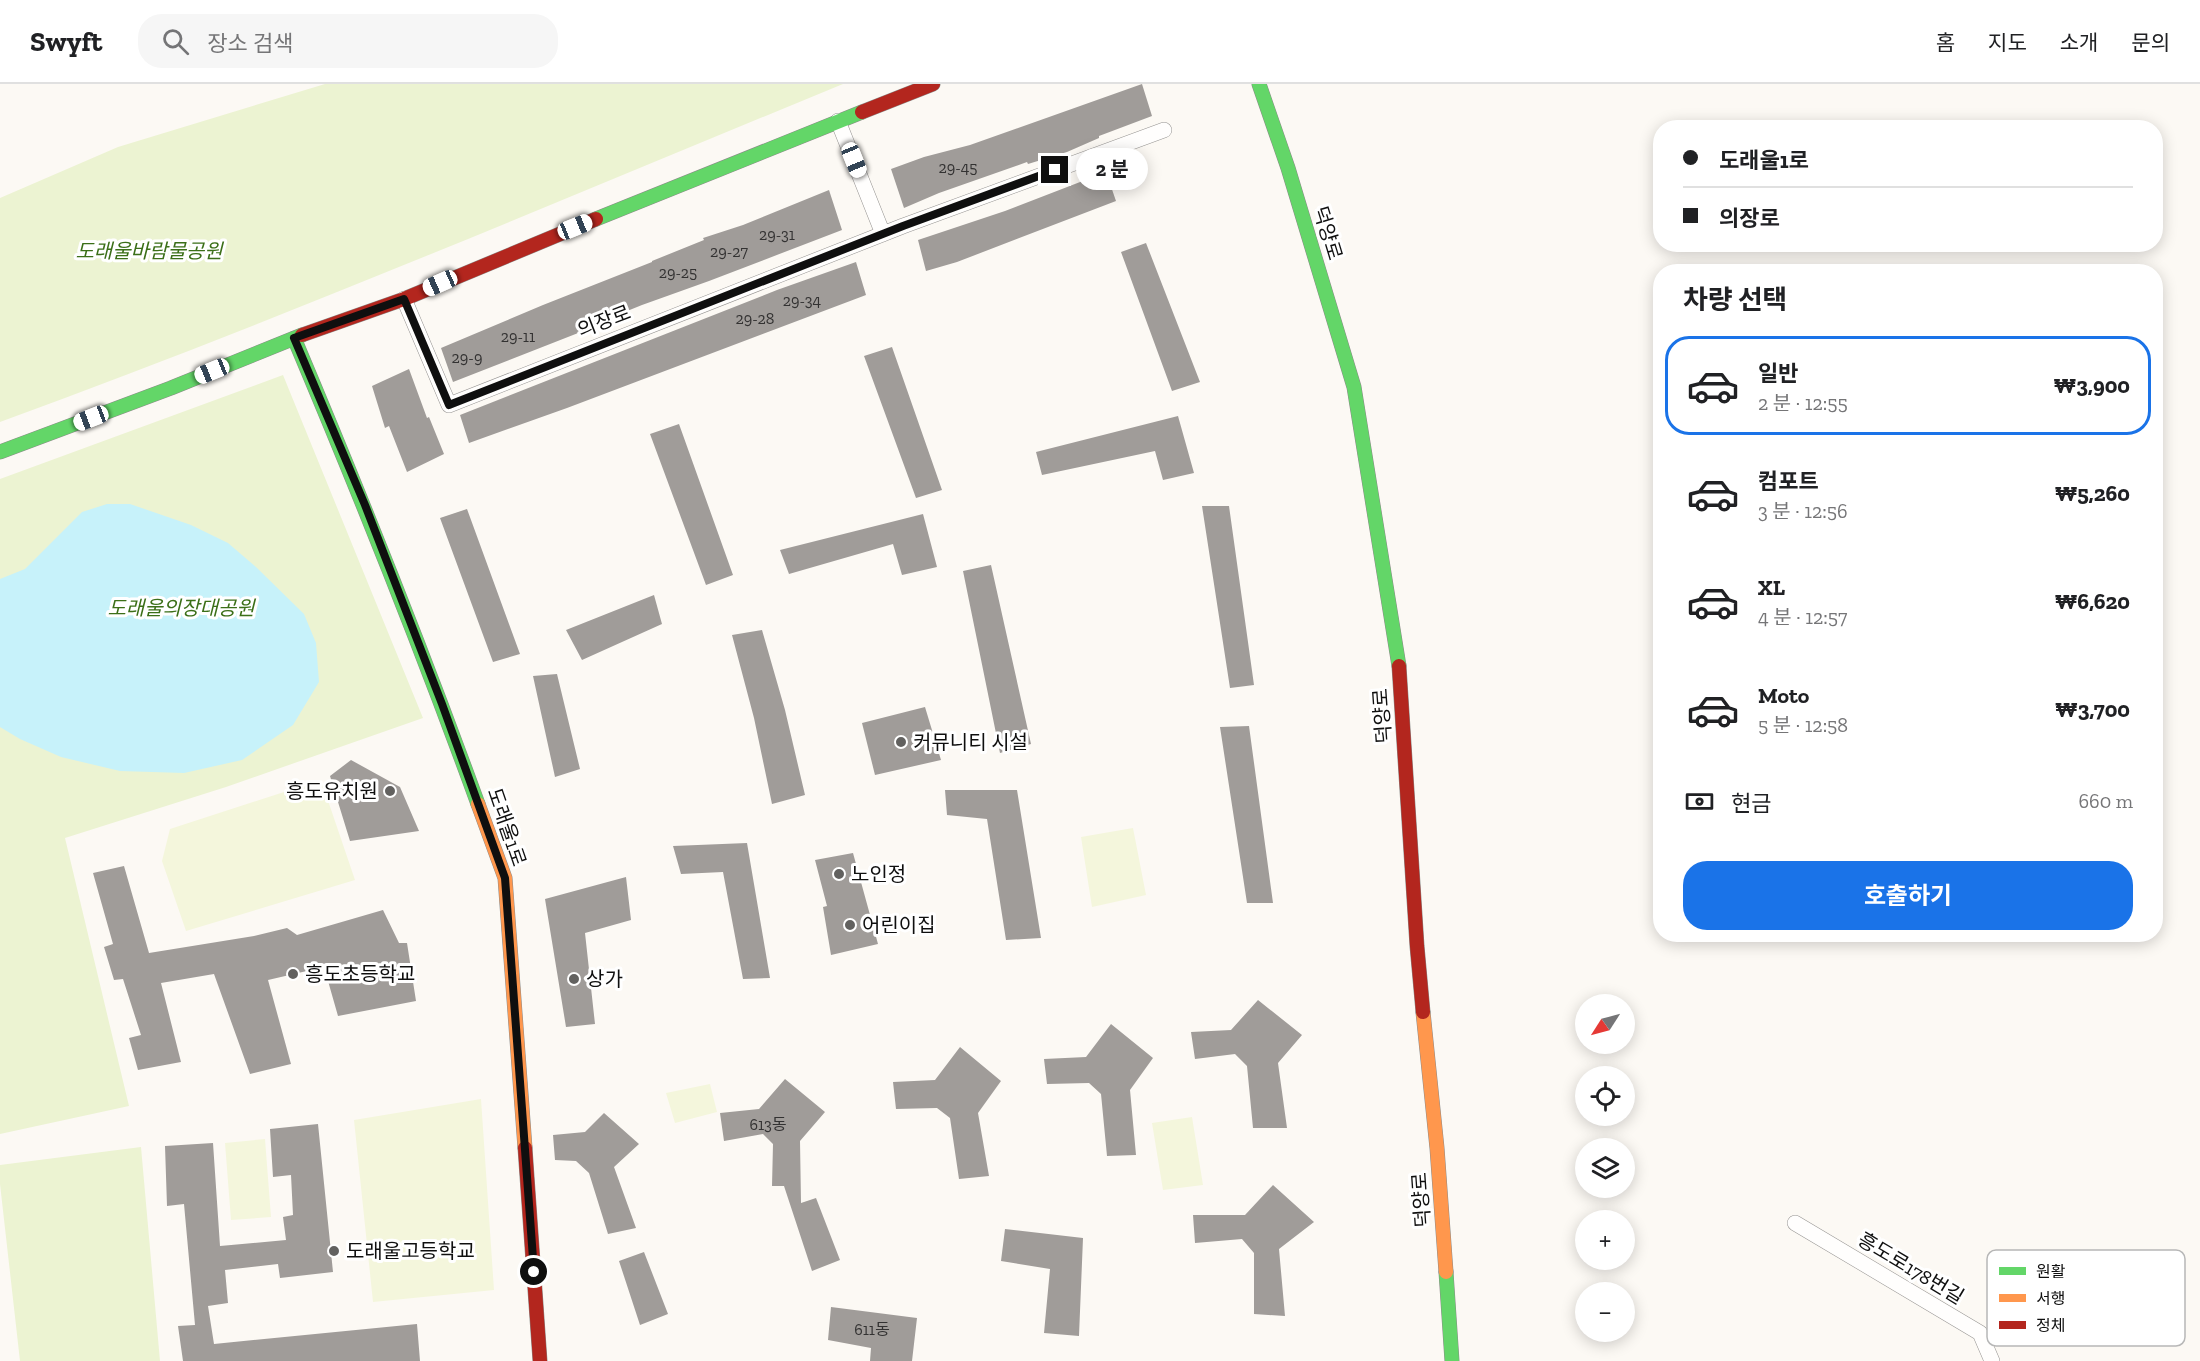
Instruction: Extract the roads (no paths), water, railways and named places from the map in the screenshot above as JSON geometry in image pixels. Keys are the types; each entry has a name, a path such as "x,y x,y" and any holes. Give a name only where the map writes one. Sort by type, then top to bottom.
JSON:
{"street":[{"path":"0,452 171,388 294,338 404,299 718,168 933,84"},
{"name":"덕양로","path":"1259,84 1288,168 1354,387 1398,655 1416,946 1437,1148 1452,1361"},
{"path":"838,122 883,234"},
{"name":"의장로","path":"404,299 449,405 883,234 1164,130"},
{"name":"도래울1로","path":"294,338 369,516 442,704 505,878 540,1361"},
{"name":"흥도로178번길","path":"1795,1223 1980,1333 1992,1361"}],"water":[{"path":"107,504 130,504 191,525 228,543 304,614 316,643 319,682 293,725 242,760 184,773 120,771 61,757 20,739 0,727 0,579 25,569 82,512"}],"place":[{"name":"커뮤니티 시설","path":"901,742"},
{"name":"흥도유치원","path":"390,791"},
{"name":"노인정","path":"839,874"},
{"name":"어린이집","path":"850,925"},
{"name":"흥도초등학교","path":"293,974"},
{"name":"상가","path":"574,979"},
{"name":"도래울고등학교","path":"334,1251"}],"park label":[{"name":"도래울바람물공원","path":"149,251"},
{"name":"도래울의장대공원","path":"181,608"}]}
